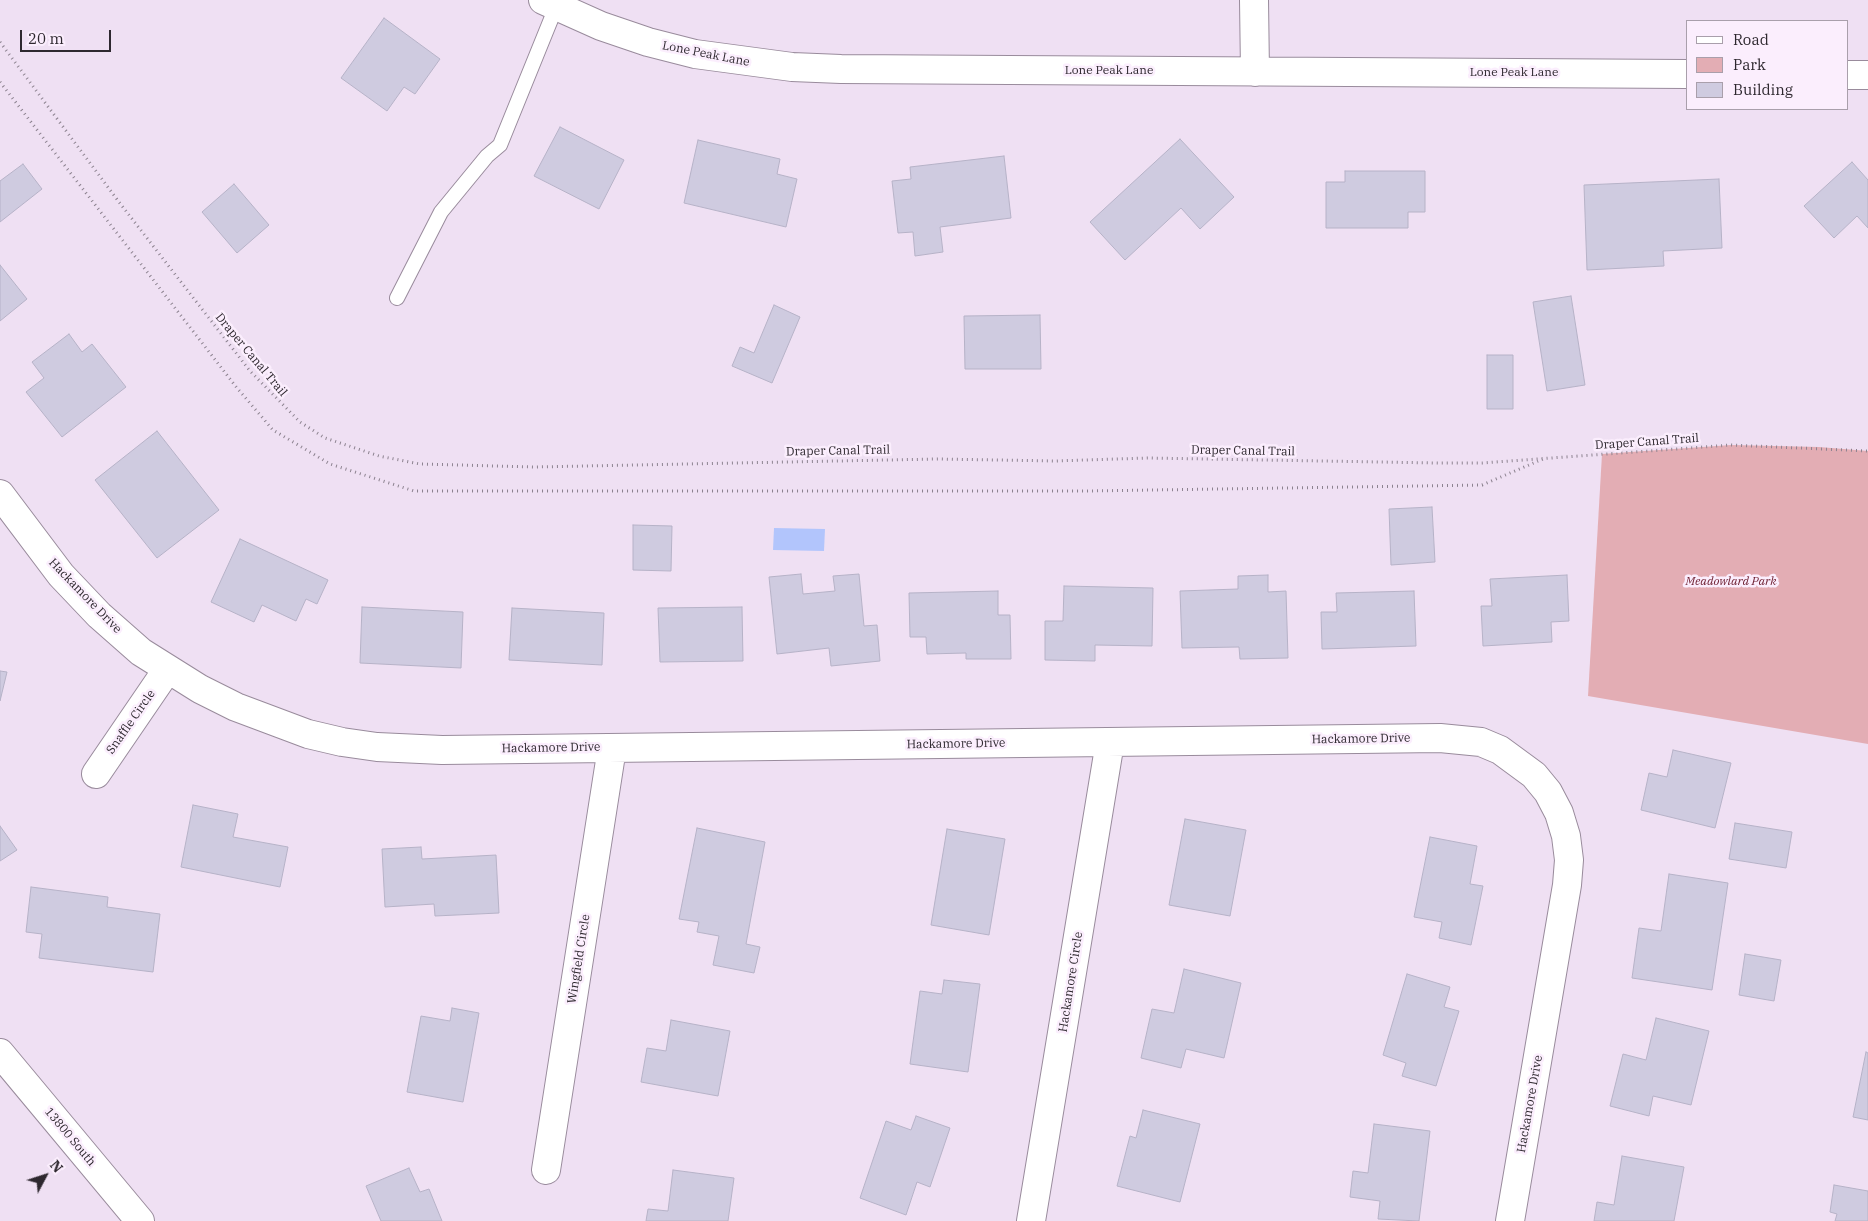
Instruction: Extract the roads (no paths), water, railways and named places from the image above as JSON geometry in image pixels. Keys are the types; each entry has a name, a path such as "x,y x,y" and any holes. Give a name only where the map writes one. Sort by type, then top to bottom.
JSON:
{"street":[{"path":"1254,0 1255,72"},
{"name":"Lone Peak Lane","path":"550,4 600,26 685,52 743,62 792,67 841,70 1686,74"},
{"path":"1848,75 1868,75"},
{"name":"Hackamore Drive","path":"0,494 44,553 80,595 119,633 167,670 200,689 273,722 308,734 342,742 377,747 426,750 1461,739 1481,742 1500,750 1534,775 1548,792 1559,813 1566,836 1569,860 1567,885 1510,1221"},
{"name":"Snaffle Circle","path":"96,774 167,670"},
{"name":"Hackamore Circle","path":"1031,1221 1110,742"},
{"name":"Wingfield Circle","path":"546,1170 612,748"},
{"name":"13800 South","path":"0,1053 140,1221"}],"lane":[{"path":"397,298 441,212 487,156 500,146 550,4"}],"water":[{"path":"774,528 825,529 824,551 773,550"}],"park label":[{"name":"Meadowlard Park","path":"1731,582"}]}
